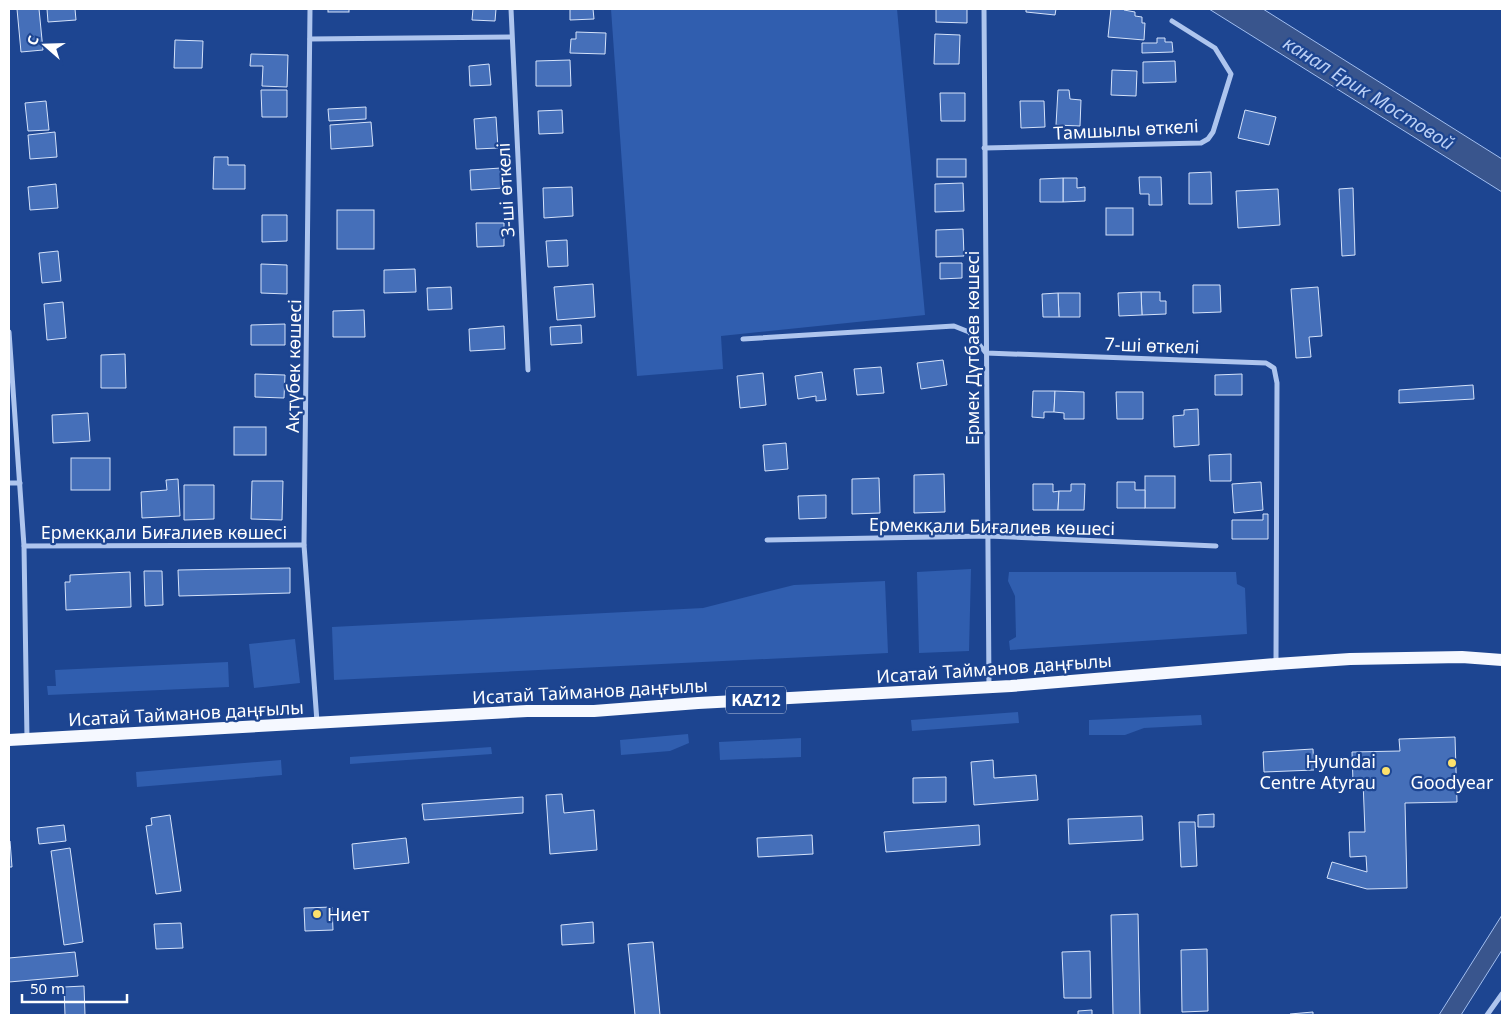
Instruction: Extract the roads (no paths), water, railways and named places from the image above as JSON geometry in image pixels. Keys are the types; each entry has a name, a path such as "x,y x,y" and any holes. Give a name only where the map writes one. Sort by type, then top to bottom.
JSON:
{"main road":[{"name":"Исатай Тайманов даңғылы","path":"9,740 527,711 594,711 698,703 989,687 1350,659 1462,657 1502,660"}],"street":[{"name":"Ақтүбек көшесi","path":"310,9 304,545 317,722"},
{"name":"3-шi өткелi","path":"511,9 528,370"},
{"name":"Ермек Дүтбаев көшесi","path":"984,9 989,687"},
{"name":"Тамшылы өткелі","path":"984,148 1201,142 1208,139 1231,74 1215,48 1172,21"},
{"path":"310,40 511,37"},
{"path":"743,339 954,326 969,332 986,353"},
{"path":"9,332 24,546 27,739"},
{"name":"7-шi өткелi","path":"986,353 1266,363 1274,368 1277,383 1276,664"},
{"path":"9,483 20,483"},
{"name":"Ермекқали Биғалиев көшесі","path":"767,540 988,536 1216,546"},
{"name":"Ермекқали Биғалиев көшесі","path":"24,546 304,545"},
{"path":"1487,1015 1502,994"}],"water":[{"name":"канал Ерик Мостовой","path":"1209,9 1263,9 1502,159 1502,192"},
{"path":"1502,915 1502,950 1461,1015 1439,1015"}],"place":[{"name":"Goodyear","path":"1452,763"},
{"name":"Hyundai Centre Atyrau","path":"1386,771"},
{"name":"Ниет","path":"317,914"}]}
